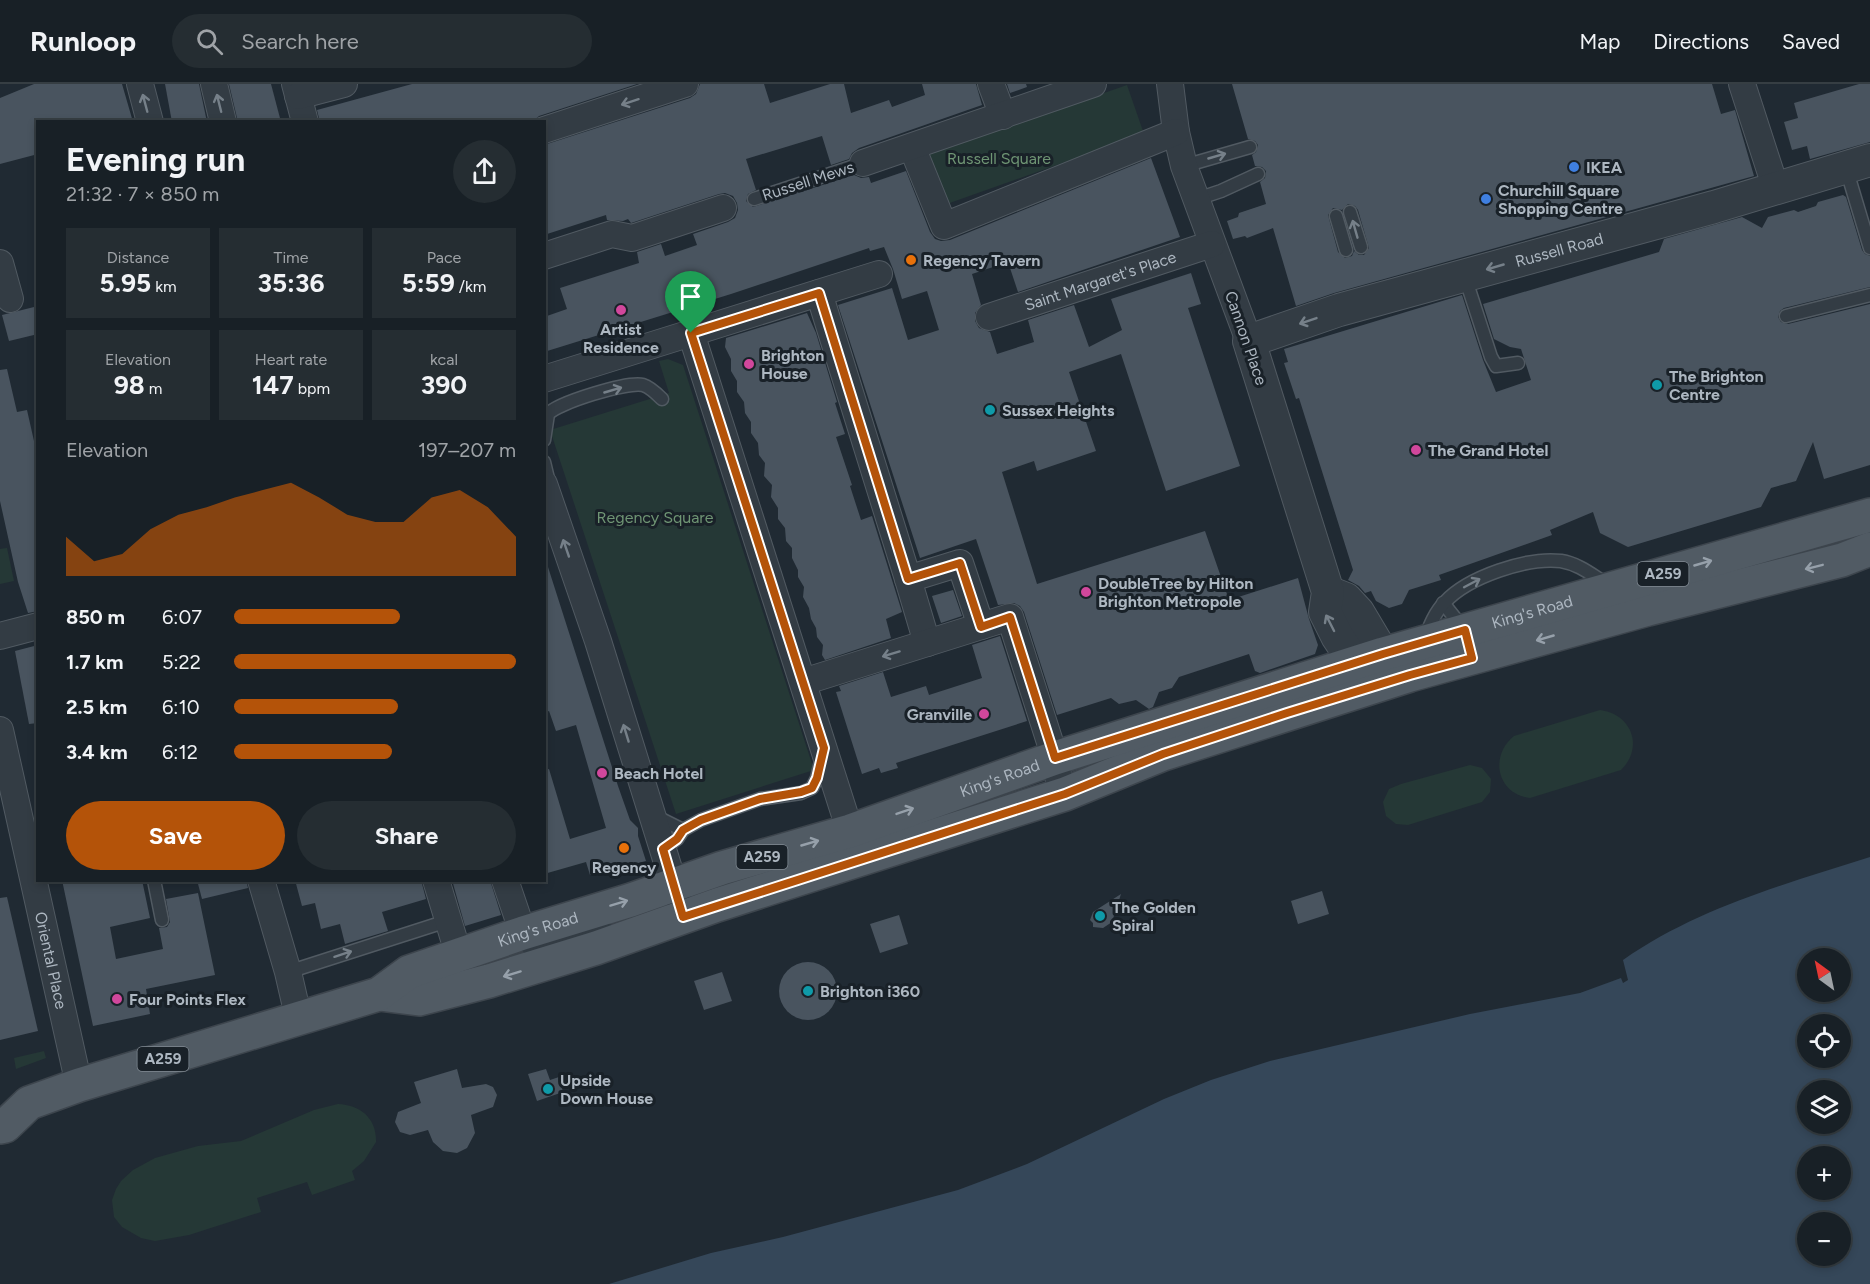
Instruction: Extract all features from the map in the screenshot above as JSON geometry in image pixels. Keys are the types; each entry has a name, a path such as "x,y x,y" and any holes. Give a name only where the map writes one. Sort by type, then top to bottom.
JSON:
{"main road":[{"name":"King's Road","path":"0,1127 5,1125 14,1101 79,1085 379,994 409,972 722,868 850,831 1055,758 1468,644 1613,588 1870,515"},
{"name":"King's Road","path":"379,994 419,999 489,981 1065,794 1373,672 1423,642 1468,644 1648,609 1842,560 1870,549"}],"street":[{"path":"140,84 149,120"},
{"path":"214,84 223,120"},
{"path":"304,120 297,90 344,84"},
{"path":"546,129 685,84"},
{"path":"991,84 1003,116"},
{"path":"863,163 1093,84"},
{"name":"Cannon Place","path":"1170,84 1176,132 1184,166 1249,341 1328,592 1324,612 1337,636 1373,672"},
{"path":"1742,84 1776,189"},
{"path":"912,147 944,226 1176,132"},
{"name":"Russell Road","path":"1249,341 1464,276 1858,164"},
{"path":"546,255 612,234 632,238 723,208"},
{"name":"Saint Margaret's Place","path":"989,317 1212,244"},
{"path":"0,263 10,298"},
{"path":"546,378 879,274"},
{"path":"819,293 927,643"},
{"path":"691,333 850,831"},
{"path":"546,490 598,641 683,917"},
{"path":"908,579 960,563 981,627"},
{"path":"803,682 1010,617 1065,794"},
{"path":"0,636 36,627"},
{"name":"Oriental Place","path":"0,730 79,1085"},
{"path":"262,882 288,972 299,1020"},
{"path":"437,882 459,956"},
{"path":"506,882 523,933 534,944 553,944 592,933 633,936"}],"lane":[{"path":"1184,166 1250,147"},
{"name":"Russell Mews","path":"754,198 863,163"},
{"path":"1858,164 1870,248"},
{"path":"1197,199 1258,174"},
{"path":"1350,212 1361,247"},
{"path":"1336,216 1346,250"},
{"path":"1464,276 1496,366 1518,363"},
{"path":"1786,316 1870,295"},
{"path":"546,427 548,414 560,405 632,384 647,387 662,399"},
{"path":"546,471 556,518"},
{"path":"1423,642 1433,618 1443,603 1457,591 1479,579 1531,563 1560,561 1578,566 1613,588"},
{"path":"1443,603 1468,644"},
{"path":"663,849 677,839 683,830 701,820 760,799 812,788 817,778 824,748"},
{"path":"652,814 683,830"},
{"path":"154,882 162,920"},
{"path":"288,972 447,921"}],"green space":[{"name":"Russell Square","path":"1127,85 1144,134 944,205 927,155"},
{"name":"Regency Square","path":"668,359 683,365 814,770 676,814 550,430 669,393 659,361"},
{"path":"7,548 14,581 0,584 0,549"},
{"path":"1600,710 1620,718 1631,733 1632,752 1621,770 1530,798 1519,795 1504,782 1499,763 1506,744 1514,736"},
{"path":"1470,765 1482,768 1491,779 1490,792 1482,802 1408,825 1396,824 1386,816 1383,802 1389,789"},
{"path":"44,1051 46,1058 16,1069 14,1058"},
{"path":"338,1104 353,1107 366,1114 376,1134 376,1142 364,1161 352,1171 355,1180 312,1195 307,1182 257,1198 261,1212 189,1235 155,1241 141,1238 122,1227 114,1217 112,1200 121,1181 133,1170 155,1158 198,1146 241,1141 314,1110"}],"water":[{"path":"1870,857 1870,1284 609,1284 711,1253 783,1237 958,1190 1027,1164 1164,1099 1211,1080 1270,1061 1470,1014 1580,993 1621,978 1623,983 1628,980 1623,960 1651,942 1711,912 1774,888"}],"building":[{"path":"34,84 122,84 132,120 36,120 36,155 0,164 0,98"},
{"path":"165,84 199,84 207,120 172,120"},
{"path":"229,84 271,84 280,120 238,120"},
{"path":"412,84 637,84 539,116 534,120 320,120 317,110"},
{"path":"700,84 764,84 770,103 830,84 844,84 851,113 889,100 892,107 925,95 922,84 976,84 982,105 859,148 852,153 849,159 831,165 822,136 746,159 756,190 748,194 746,201 753,207 854,175 861,178 869,177 871,183 906,171 930,232 935,239 941,241 950,240 1151,158 1180,237 1018,292 1008,262 972,274 981,305 975,313 975,321 979,328 990,332 997,354 1034,342 1028,320 1074,305 1089,347 1122,330 1111,299 1191,273 1201,304 1188,308 1240,466 1166,491 1121,354 1069,372 1096,451 1037,471 1034,461 1002,472 1037,584 1205,531 1229,600 1298,578 1318,645 1315,654 1260,673 1255,671 1249,654 1179,677 1172,688 1159,692 1153,707 1149,709 1136,700 1119,704 1111,698 1057,715 1024,612 1014,603 998,605 976,539 920,558 838,305 892,288 908,340 939,330 927,291 902,299 884,247 870,251 869,248 546,351 546,316 567,309 560,288 639,263 637,252 661,244 665,256 697,245 693,234 728,222 735,218 738,210 733,196 725,193 631,223 628,219 607,220 606,215 546,234 546,144 690,98 696,94"},
{"path":"1007,84 1026,84 1027,87 1010,93"},
{"name":"Churchill Square Shopping Centre","path":"1232,84 1712,84 1721,114 1735,110 1754,176 1334,293 1296,306 1273,228 1247,238 1245,236 1233,239 1227,221 1238,217 1239,213 1266,204 1260,182 1265,178 1266,171 1262,167 1255,166 1252,155 1256,152 1258,145 1255,141 1248,139","holes":["1348,204 1355,206 1369,248 1364,255 1359,255 1354,251 1352,256 1345,258 1338,252 1328,215 1333,208 1342,210"]},
{"path":"1859,84 1870,84 1870,142 1810,159 1807,146 1792,150 1784,122 1798,118 1794,103"},
{"path":"1843,195 1846,197 1862,250 1870,256 1870,287 1784,308 1778,317 1781,322 1788,324 1870,304 1870,465 1824,479 1813,442 1796,481 1771,488 1761,507 1628,547 1600,533 1593,512 1550,530 1552,535 1439,575 1441,580 1409,590 1402,604 1389,608 1376,601 1371,591 1365,593 1359,586 1348,580 1353,570 1299,398 1296,399 1284,363 1288,362 1284,349 1462,295 1496,392 1531,380 1521,349 1510,347 1494,339 1483,304 1659,252 1664,239 1742,217 1762,228 1768,217 1794,210 1798,212 1816,206 1818,202"},
{"path":"36,306 36,334 9,341 2,315"},
{"path":"807,313 816,333 845,434 836,437 852,485 850,486 861,520 872,516 902,612 886,619 891,638 825,660 822,655 823,645 817,637 809,608 803,597 804,587 792,558 792,548 786,541 785,528 778,519 778,508 771,497 772,485 764,476 765,463 759,455 758,443 751,433 751,422 745,413 744,402 737,392 737,381 731,371 731,359 725,347 726,338"},
{"path":"7,369 17,412 27,410 34,441 36,440 36,611 28,613 18,582 0,501 0,370"},
{"path":"548,567 630,820 638,828 638,836 646,861 590,875 586,862 546,873 546,770 549,769 570,839 606,828 576,725 556,731 549,711 546,712 546,568"},
{"path":"953,590 962,616 941,623 932,596"},
{"path":"1000,636 1027,721 896,763 898,768 881,773 879,768 862,774 836,692 841,691 839,686 883,672 891,697 926,686 929,695 982,678 972,645"},
{"path":"36,646 36,723 29,724 15,651"},
{"path":"62,882 142,882 150,918 110,927 116,959 163,949 159,928 167,927 170,922 166,899 198,893 215,975 146,989 150,1014 93,1026"},
{"path":"198,882 246,882 248,888 202,899"},
{"path":"296,882 422,882 426,899 382,912 388,931 345,944 340,924 321,929 315,903 302,906"},
{"path":"453,882 491,882 501,915 465,926"},
{"path":"1322,891 1329,914 1298,924 1291,901"},
{"path":"1121,894 1112,922 1103,928 1093,927 1090,920 1093,912"},
{"path":"7,897 38,1031 0,1040 0,898"},
{"path":"899,915 908,944 880,953 870,924"},
{"name":"Brighton i360","path":"802,962 814,962 829,970 837,985 837,997 829,1012 814,1020 802,1020 787,1012 779,997 779,985 787,970"},
{"path":"722,972 732,1001 704,1010 694,981"},
{"path":"457,1069 462,1088 486,1084 493,1087 497,1095 493,1107 471,1115 475,1133 467,1148 457,1153 443,1151 433,1142 428,1130 410,1135 400,1132 395,1122 398,1112 421,1103 414,1082"},
{"name":"Upside Down House","path":"546,1069 550,1080 559,1077 563,1092 537,1101 528,1074"}],"place":[{"name":"IKEA","path":"1574,167"},
{"name":"Churchill Square Shopping Centre","path":"1486,199"},
{"name":"Regency Tavern","path":"911,260"},
{"name":"Artist Residence","path":"621,310"},
{"name":"Brighton House","path":"749,364"},
{"name":"The Brighton Centre","path":"1657,385"},
{"name":"Sussex Heights","path":"990,410"},
{"name":"The Grand Hotel","path":"1416,450"},
{"name":"DoubleTree by Hilton Brighton Metropole","path":"1086,592"},
{"name":"Granville","path":"984,714"},
{"name":"Beach Hotel","path":"602,773"},
{"name":"Regency","path":"624,848"},
{"name":"The Golden Spiral","path":"1100,916"},
{"name":"Brighton i360","path":"808,991"},
{"name":"Four Points Flex","path":"117,999"},
{"name":"Upside Down House","path":"548,1089"}],"route":[{"path":"819,293 908,579 960,563 981,627 1010,617 1055,758 1465,630 1472,658 1287,713 1163,754 1065,794 683,917 663,849 677,839 683,830 701,820 760,799 812,788 817,778 824,748 691,333 819,293"}]}
